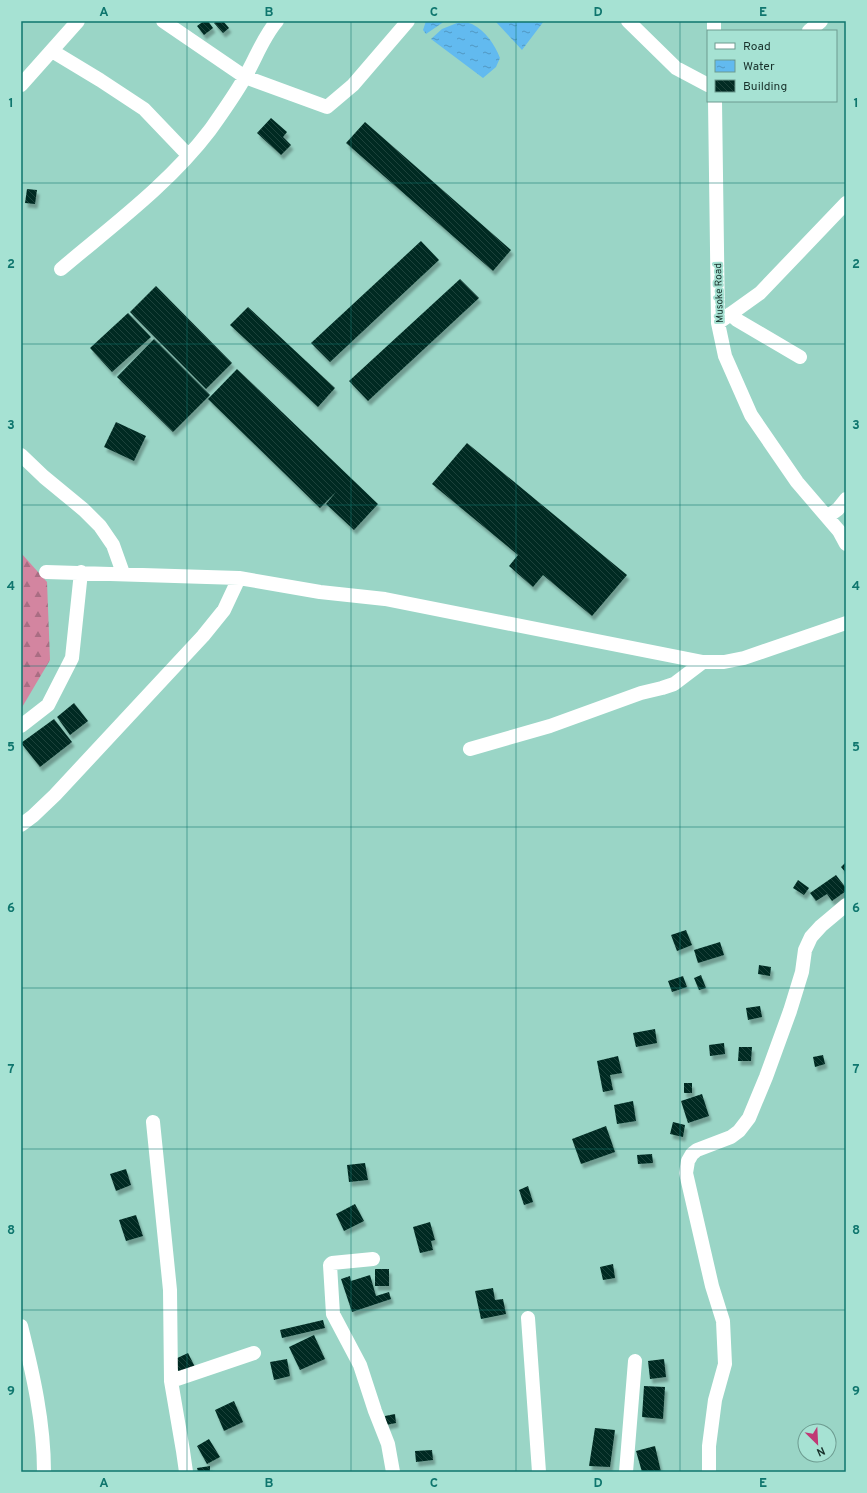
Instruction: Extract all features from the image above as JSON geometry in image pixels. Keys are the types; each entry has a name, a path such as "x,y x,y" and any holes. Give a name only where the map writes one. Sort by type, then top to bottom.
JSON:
{"street":[{"path":"21,85 78,21"},
{"path":"163,21 245,77 327,107 353,85 408,21"},
{"path":"61,269 149,195 178,167 210,130 245,77 263,42 277,21"},
{"path":"628,21 676,68 707,84"},
{"path":"810,30 821,21"},
{"path":"52,51 144,109 188,155"},
{"name":"Musoke Road","path":"715,102 718,323 725,356 752,415 797,482 827,517 842,530 846,544"},
{"path":"718,323 760,293 841,218 846,203"},
{"path":"730,314 737,320 800,357"},
{"path":"21,455 44,477 84,510 100,526 113,545 123,573"},
{"path":"21,467 44,477"},
{"path":"827,517 838,509 846,499"},
{"path":"46,572 123,573 239,578 320,592 385,599 703,662 724,662 744,658 846,623"},
{"path":"21,726 48,704 72,658 81,572"},
{"path":"21,825 55,795 98,751 146,696 203,636 224,610 239,578"},
{"path":"470,749 550,726 641,693 674,684 703,662"},
{"path":"709,1472 709,1446 714,1408 725,1364 723,1321 712,1286 686,1173 688,1161 692,1154 697,1150 731,1137 739,1131 748,1118 766,1077 790,1011 802,972 805,950 811,937 821,926 846,905"},
{"path":"154,1122 170,1290 171,1381 184,1451 186,1472"},
{"path":"373,1259 332,1263 330,1265 333,1314 360,1365 375,1411 388,1444 393,1472"},
{"path":"528,1318 539,1472"},
{"path":"21,1326 36,1385 44,1447 44,1472"},
{"path":"171,1381 254,1353"},
{"path":"626,1472 635,1361"}],"green space":[{"path":"21,553 47,582 50,660 21,709"}],"water":[{"path":"426,21 445,21 426,34 423,30"},
{"path":"495,21 544,21 522,50"},
{"path":"457,23 469,23 482,30 493,43 498,53 500,58 496,67 483,78 431,39 442,29"}],"building":[{"path":"204,21 208,21 213,28 204,35 197,26"},
{"path":"216,21 223,21 229,28 223,33 214,23"},
{"path":"271,118 287,132 283,137 291,145 281,155 257,133"},
{"path":"365,122 511,250 493,271 346,143"},
{"path":"27,189 37,190 35,204 25,203"},
{"path":"421,241 439,260 330,362 311,343"},
{"path":"460,279 479,298 368,401 349,381"},
{"path":"156,286 232,363 206,389 130,312"},
{"path":"248,307 335,388 318,407 230,325"},
{"path":"128,313 151,337 112,372 90,348"},
{"path":"154,339 210,395 173,432 117,377"},
{"path":"237,369 378,504 354,530 326,504 336,492 320,508 208,399"},
{"path":"116,422 146,436 134,461 104,447"},
{"path":"467,443 627,575 592,616 543,575 533,587 509,566 518,555 432,484"},
{"path":"74,703 88,721 70,735 57,717"},
{"path":"54,719 72,742 40,767 21,743"},
{"path":"846,862 846,873 841,867"},
{"path":"836,875 846,888 846,891 832,901 827,894 816,901 810,893"},
{"path":"798,880 809,888 804,895 793,888"},
{"path":"686,930 692,945 677,951 671,935"},
{"path":"720,942 724,955 698,963 694,950"},
{"path":"759,965 771,967 770,976 758,974"},
{"path":"701,975 706,988 699,990 694,978"},
{"path":"683,976 687,987 672,992 668,981"},
{"path":"760,1006 762,1017 748,1020 746,1008"},
{"path":"655,1029 657,1043 636,1047 633,1033"},
{"path":"724,1043 725,1054 710,1056 709,1045"},
{"path":"739,1047 752,1047 751,1061 738,1061"},
{"path":"823,1055 825,1064 815,1067 813,1057"},
{"path":"618,1056 622,1073 610,1075 613,1090 603,1092 597,1061"},
{"path":"684,1083 692,1083 692,1093 684,1093"},
{"path":"702,1094 709,1116 688,1123 681,1101"},
{"path":"633,1101 636,1121 617,1124 614,1105"},
{"path":"673,1122 685,1125 683,1137 670,1134"},
{"path":"606,1126 615,1152 581,1164 572,1139"},
{"path":"652,1154 653,1163 638,1164 637,1155"},
{"path":"365,1163 368,1180 349,1182 347,1165"},
{"path":"126,1169 131,1185 116,1191 110,1174"},
{"path":"528,1186 533,1202 524,1205 519,1190"},
{"path":"355,1204 364,1221 344,1231 336,1214"},
{"path":"136,1215 143,1236 126,1241 119,1220"},
{"path":"430,1222 435,1240 431,1241 433,1250 420,1253 413,1227"},
{"path":"613,1264 615,1278 603,1280 600,1267"},
{"path":"375,1269 389,1269 389,1286 375,1286"},
{"path":"370,1275 376,1296 389,1292 391,1299 352,1312 341,1279 350,1276 351,1281"},
{"path":"493,1288 495,1300 503,1299 506,1314 481,1319 475,1291"},
{"path":"323,1320 325,1328 282,1338 280,1330"},
{"path":"314,1335 325,1359 300,1370 289,1347"},
{"path":"188,1353 195,1367 180,1374 173,1360"},
{"path":"287,1359 290,1376 274,1380 270,1362"},
{"path":"664,1359 666,1377 650,1379 648,1361"},
{"path":"644,1386 665,1387 663,1419 642,1417"},
{"path":"234,1401 243,1422 224,1431 215,1410"},
{"path":"395,1414 396,1423 386,1425 385,1416"},
{"path":"595,1428 615,1430 610,1467 589,1466"},
{"path":"209,1439 220,1457 207,1464 197,1446"},
{"path":"655,1446 661,1472 642,1472 636,1451"},
{"path":"432,1450 433,1460 416,1462 415,1451"},
{"path":"210,1466 210,1472 198,1472 197,1468"}]}
